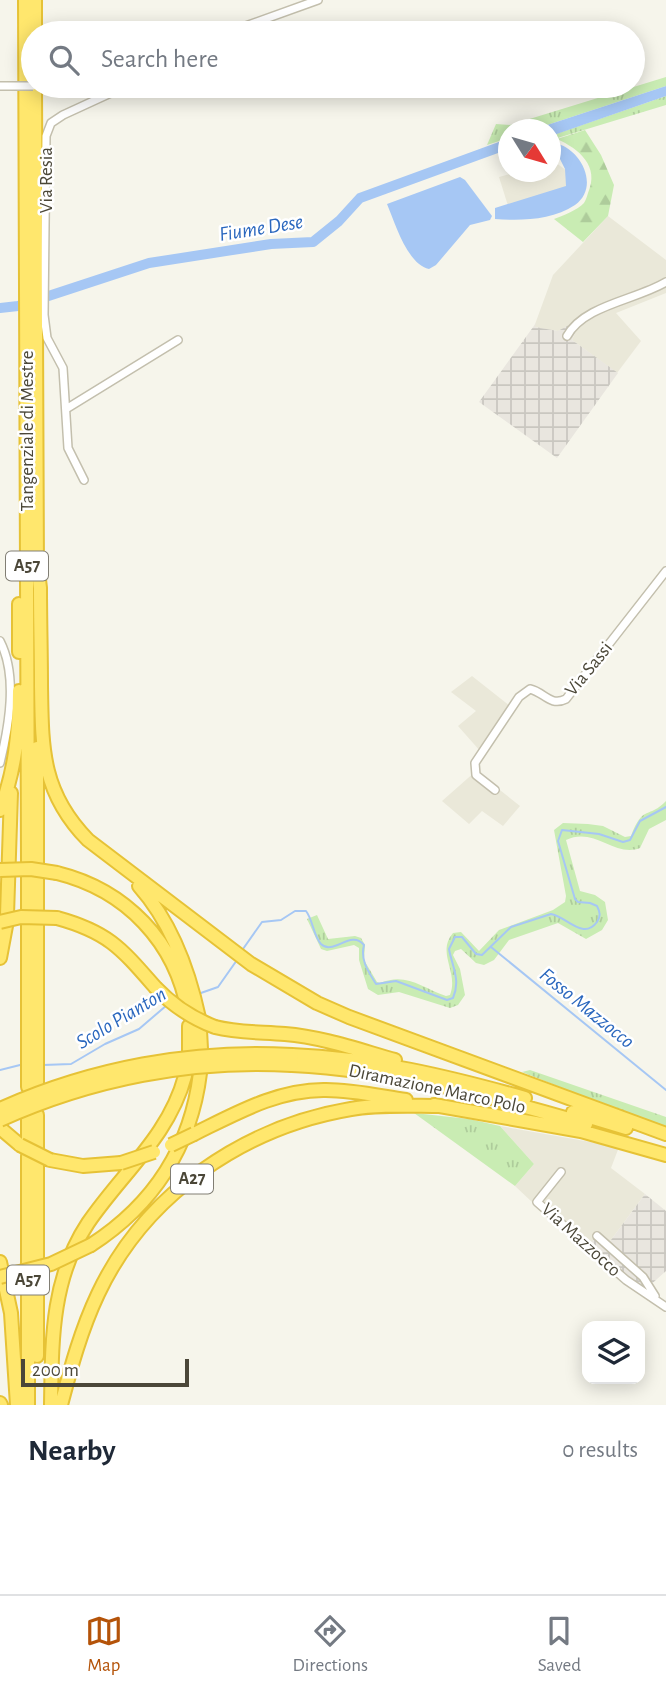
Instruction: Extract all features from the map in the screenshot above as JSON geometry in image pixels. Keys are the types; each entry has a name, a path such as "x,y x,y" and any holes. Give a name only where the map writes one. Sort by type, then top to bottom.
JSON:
{"highway":[{"name":"Tangenziale di Mestre","path":"25,0 26,21"},
{"path":"35,0 35,21"},
{"name":"Tangenziale di Mestre","path":"29,98 36,281"},
{"name":"Tangenziale di Mestre","path":"32,869 37,564 34,98"},
{"name":"Tangenziale di Mestre","path":"32,1085 27,363 36,315"},
{"path":"0,958 12,772 19,713 22,372 27,363"},
{"name":"A57","path":"37,564 40,588 42,747 53,788 67,816 88,840 149,898 178,949 193,1015 195,1050"},
{"path":"0,810 12,772"},
{"path":"111,859 278,983 349,1017 666,1134"},
{"path":"0,870 31,869 57,873 104,890 136,914 162,945 188,988"},
{"path":"4,921 21,917 57,918 80,924 102,935 121,949 168,1001 185,1013 215,1027 247,1033 285,1034 318,1039 433,1071 452,1079"},
{"name":"Diramazione Marco Polo","path":"0,1109 61,1085 136,1066 214,1056 377,1064 452,1079 548,1109"},
{"name":"Diramazione Marco Polo","path":"0,1120 48,1100 130,1077 217,1065 292,1060 390,1076 548,1109"},
{"name":"A57","path":"0,1277 51,1264 91,1245 138,1209 178,1153 191,1119 200,1073"},
{"path":"51,1405 53,1323 68,1262 91,1219 164,1126 176,1104 185,1076"},
{"name":"A27","path":"33,1153 83,1166 121,1163 171,1145 261,1102 307,1091 358,1092 441,1106 581,1131 666,1153"},
{"name":"A27","path":"61,1405 86,1322 111,1271 144,1224 191,1179 236,1149 284,1125 354,1109 441,1106"},
{"path":"548,1109 666,1140"},
{"name":"A27","path":"548,1109 666,1153"},
{"name":"A57","path":"32,1117 37,1405"},
{"path":"0,1128 33,1153"},
{"name":"A57","path":"28,1405 33,1153"},
{"path":"0,1262 11,1313 17,1405"}],"street":[{"path":"259,21 318,0"},
{"path":"0,86 21,86"},
{"name":"Via Resia","path":"36,281 46,136 51,123 63,114 99,98"},
{"path":"567,336 583,317 646,293 666,282"},
{"path":"36,315 63,368 68,448 84,480"},
{"path":"66,409 178,340"},
{"name":"Via Sassi","path":"495,790 477,775 475,764 519,696 524,691 533,689 552,701 566,699 666,571"},
{"path":"0,641 9,664 10,682 0,763"},
{"name":"Via Mazzocco","path":"561,1172 537,1202 626,1280 666,1307"},
{"name":"Via Mazzocco","path":"597,1236 643,1277 657,1300"}],"shaded area":[{"path":"561,166 570,173 565,189 509,209 501,182 561,182"},
{"path":"608,216 666,260 666,293 616,313 641,341 617,373 572,340 579,324 558,331 534,327 553,275"},
{"path":"578,320 572,340 618,373 557,458 479,402 536,323 535,327 558,331"},
{"path":"472,676 515,710 481,752 458,726 476,711 451,692"},
{"path":"476,771 520,806 503,826 482,811 469,824 442,801"},
{"path":"500,1126 619,1147 611,1168 645,1194 608,1244 585,1247 584,1251 515,1186 534,1164"},
{"path":"645,1194 666,1211 666,1271 647,1288 614,1271 616,1276 584,1251 596,1236 608,1244"}],"green space":[{"path":"666,77 666,86 645,93 645,83"},
{"path":"666,96 666,105 561,137 561,132"},
{"path":"598,98 629,98 561,120 530,119"},
{"path":"496,124 498,141 487,145"},
{"path":"585,130 601,155 614,185 608,216 583,242 554,219 584,203 591,183 589,167 585,160 580,153 561,141 561,138"},
{"path":"666,801 666,820 649,829 640,848 622,849 586,837 566,840 580,891 595,895 605,902 608,920 602,930 586,939 558,923 509,940 494,960 484,965 476,963 461,949 455,951 453,955 460,969 465,995 458,1005 450,1008 399,992 378,995 368,989 359,960 359,948 354,945 327,951 321,949 307,919 317,915 328,939 355,936 361,938 365,945 364,960 377,982 406,980 446,996 450,995 452,978 447,948 453,933 461,932 479,951 499,930 553,910 565,902 554,830 563,823 588,824 603,826 625,837 631,836 643,816"},
{"path":"530,1070 666,1117 666,1129 522,1072"},
{"path":"414,1113 469,1119 500,1126 534,1164 515,1186"}],"water":[{"path":"666,86 666,96 561,133 561,120 629,98 645,98 645,93"},
{"path":"561,145 579,159 587,178 583,197 575,205 547,217 495,219 495,208 566,186 565,169 561,161"},
{"path":"460,177 492,216 490,220 470,225 436,265 429,269 421,266 408,251 387,204"}],"waterway":[{"name":"Fiume Dese","path":"0,308 18,306 149,263 271,244 313,242 339,221 360,198 498,148"},
{"name":"Scolo Pianton","path":"243,949 262,922 281,920 295,911 306,911 318,940 326,947 353,940 364,945 364,961 376,984 396,981 447,1000 453,998 456,979 449,949 455,937 462,937 476,954 482,955 511,927 551,914 580,928 592,927 597,922 600,914 597,906 575,899 558,841 562,830 599,834 623,842 630,840 640,821 666,807"},
{"name":"Fosso Mazzocco","path":"491,947 666,1090"},
{"name":"Scolo Pianton","path":"198,994 218,987 237,960"},
{"name":"Scolo Pianton","path":"43,1065 71,1064 105,1044 139,1029 167,1005"},
{"name":"Scolo Pianton","path":"0,1070 20,1065"}]}
